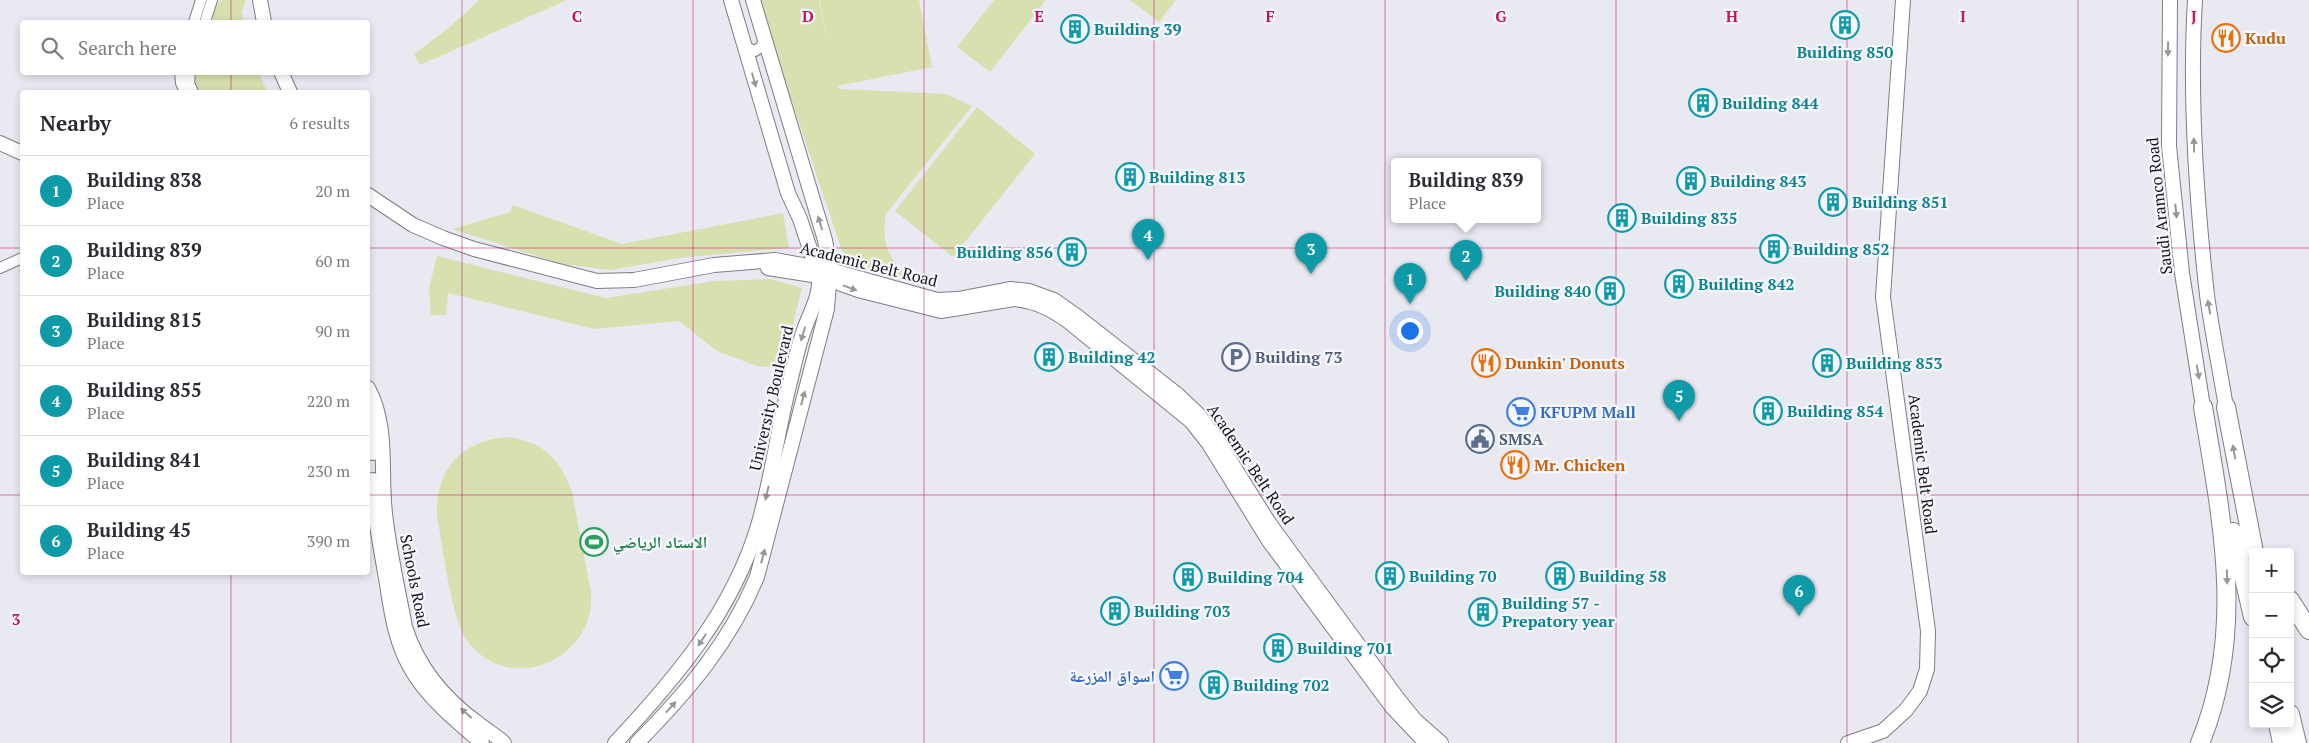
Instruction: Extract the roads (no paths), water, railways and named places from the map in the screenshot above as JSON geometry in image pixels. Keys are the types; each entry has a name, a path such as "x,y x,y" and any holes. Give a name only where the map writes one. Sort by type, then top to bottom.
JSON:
{"highway":[{"path":"2204,407 2249,600"},
{"path":"2200,743 2222,667 2228,602 2226,554 2204,407"},
{"path":"2226,407 2253,548"},
{"path":"2238,475 2264,548"},
{"path":"2294,606 2309,630"},
{"path":"2279,728 2282,743"},
{"path":"2293,728 2297,743"}],"street":[{"path":"195,20 201,0"},
{"path":"206,20 212,0"},
{"path":"254,0 258,20"},
{"path":"260,0 264,20"},
{"name":"University Boulevard","path":"615,743 680,670 708,630 742,571 766,499 786,396 803,331 824,274 788,193 731,0"},
{"name":"University Boulevard","path":"637,743 711,661 734,627 757,578 827,309 824,274 825,240 753,0"},
{"name":"Academic Belt Road","path":"1848,743 1883,731 1906,710 1920,691 1927,669 1928,631 1883,297 1903,0"},
{"name":"Academic Belt Road","path":"1872,743 1900,729 1915,714 1931,687 1937,657 1890,307 1890,282 1912,0"},
{"name":"Saudi Aramco Road","path":"2170,0 2169,146 2182,273 2204,407"},
{"path":"2195,0 2193,37 2194,152 2208,296 2226,407"},
{"path":"743,43 748,48 755,50 762,46 764,36"},
{"path":"180,75 184,90"},
{"path":"190,75 189,83 192,90"},
{"path":"276,75 283,90"},
{"path":"282,75 289,90"},
{"path":"0,143 20,152"},
{"name":"Academic Belt Road","path":"370,196 413,225 443,238 474,249 597,281 634,280 714,265 775,260 824,274 936,300 958,299 1010,289 1029,291 1054,300 1178,395 1199,415 1286,547 1398,699 1428,733 1440,743"},
{"name":"Academic Belt Road","path":"370,205 408,231 440,246 549,276 606,287 639,286 672,278 747,267 824,274 858,290 941,310 1014,299 1025,300 1046,307 1068,321 1191,422 1208,444 1269,541 1392,707 1426,743"},
{"path":"0,268 20,259"},
{"name":"Schools Road","path":"370,393 379,414 382,428 385,512 405,627 409,639 421,666 437,687 504,743"},
{"path":"370,421 373,438 374,489 378,534 391,608 401,646 406,660 423,687 482,743"},
{"path":"742,571 757,578"}],"place":[{"name":"Building 850","path":"1845,25"},
{"name":"Building 39","path":"1075,29"},
{"name":"Kudu","path":"2226,38"},
{"name":"Building 844","path":"1703,103"},
{"name":"Building 813","path":"1130,177"},
{"name":"Building 843","path":"1691,181"},
{"name":"Building 851","path":"1833,202"},
{"name":"Building 835","path":"1622,218"},
{"name":"Building 852","path":"1774,249"},
{"name":"Building 856","path":"1072,252"},
{"name":"Building 855","path":"1148,260"},
{"name":"Building 815","path":"1311,274"},
{"name":"Building 839","path":"1466,281"},
{"name":"Building 842","path":"1679,284"},
{"name":"Building 840","path":"1610,291"},
{"name":"Building 838","path":"1410,304"},
{"name":"Building 42","path":"1049,357"},
{"name":"Building 73","path":"1236,357"},
{"name":"Dunkin' Donuts","path":"1486,363"},
{"name":"Building 853","path":"1827,363"},
{"name":"Building 854","path":"1768,411"},
{"name":"KFUPM Mall","path":"1521,412"},
{"name":"Building 841","path":"1679,421"},
{"name":"SMSA","path":"1480,439"},
{"name":"Mr. Chicken","path":"1515,465"},
{"name":"الاستاد الرياضي","path":"594,542"},
{"name":"Building 70","path":"1390,576"},
{"name":"Building 58","path":"1560,576"},
{"name":"Building 704","path":"1188,577"},
{"name":"Building 703","path":"1115,611"},
{"name":"Building 57 - Prepatory year","path":"1483,612"},
{"name":"Building 45","path":"1799,616"},
{"name":"Building 701","path":"1278,648"},
{"name":"اسواق المزرعة","path":"1174,676"},
{"name":"Building 702","path":"1214,685"}]}
